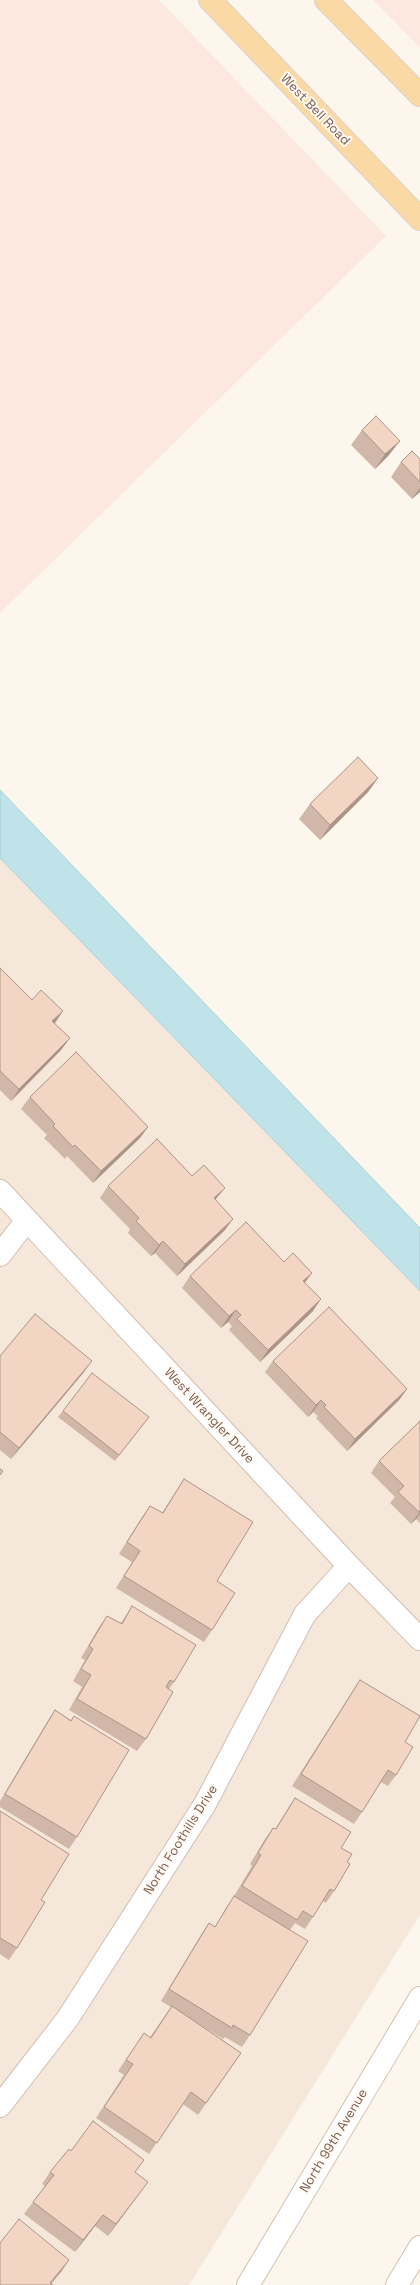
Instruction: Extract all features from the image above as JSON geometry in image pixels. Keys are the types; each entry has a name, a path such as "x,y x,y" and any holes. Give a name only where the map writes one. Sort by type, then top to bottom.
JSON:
{"main road":[{"name":"West Bell Road","path":"210,0 420,219"},
{"path":"326,0 420,95"}],"street":[{"name":"West Wrangler Drive","path":"0,1191 348,1566 420,1638"},
{"path":"0,1255 27,1220"},
{"name":"North Foothills Drive","path":"0,2106 68,2018 205,1804 306,1614 348,1566"},
{"name":"North 99th Avenue","path":"248,2285 420,1998"},
{"path":"397,2285 420,2247"}],"shaded area":[{"path":"0,0 159,0 386,236 0,613"},
{"path":"373,0 420,0 420,48"},
{"path":"0,858 420,1291 420,1915 189,2285 0,2285"}],"water":[{"path":"0,790 420,1228 420,1291 0,858"}],"building":[{"path":"376,416 400,441 385,454 362,430"},
{"path":"412,451 420,459 420,482 401,462"},
{"path":"358,757 378,778 330,825 310,804"},
{"path":"0,968 32,1000 41,990 63,1011 52,1021 70,1038 19,1089 0,1071"},
{"path":"76,1052 148,1127 101,1171 75,1145 73,1147 53,1126 55,1124 30,1097"},
{"path":"157,1139 192,1176 204,1165 225,1188 214,1198 233,1219 185,1264 163,1241 159,1245 136,1221 139,1218 108,1186"},
{"path":"246,1222 284,1262 293,1253 312,1273 303,1281 321,1299 268,1350 237,1319 241,1315 236,1310 229,1316 190,1276"},
{"path":"329,1307 407,1389 355,1439 324,1407 326,1405 321,1400 316,1405 273,1361"},
{"path":"35,1314 92,1361 19,1448 0,1432 0,1356"},
{"path":"92,1373 149,1417 119,1455 63,1411"},
{"path":"420,1421 419,1512 398,1492 404,1486 379,1461"},
{"path":"184,1479 253,1522 217,1581 235,1593 212,1630 124,1576 140,1551 127,1542 150,1506 163,1513"},
{"path":"132,1606 196,1645 174,1682 170,1680 166,1687 173,1692 146,1739 77,1699 91,1675 81,1669 93,1649 89,1646 107,1616 122,1624"},
{"path":"360,1680 420,1716 405,1742 413,1747 396,1775 388,1770 362,1812 301,1774"},
{"path":"55,1710 71,1721 74,1716 129,1750 77,1837 5,1794"},
{"path":"295,1798 351,1832 341,1848 352,1854 347,1862 350,1864 334,1891 330,1889 313,1917 303,1911 297,1920 242,1886 261,1855 258,1853 273,1828 276,1829"},
{"path":"0,1811 69,1854 41,1900 45,1902 17,1948 0,1938"},
{"path":"234,1896 308,1941 250,2035 233,2025 232,2028 169,1989 209,1923 215,1927"},
{"path":"172,2006 241,2053 206,2103 191,2092 157,2143 104,2107 133,2064 126,2060 144,2033 151,2038"},
{"path":"93,2121 144,2160 135,2172 148,2182 116,2224 103,2215 83,2240 33,2202 54,2175 50,2172 69,2149 71,2151"},
{"path":"19,2219 69,2260 50,2283 53,2285 0,2285 0,2243"}]}
